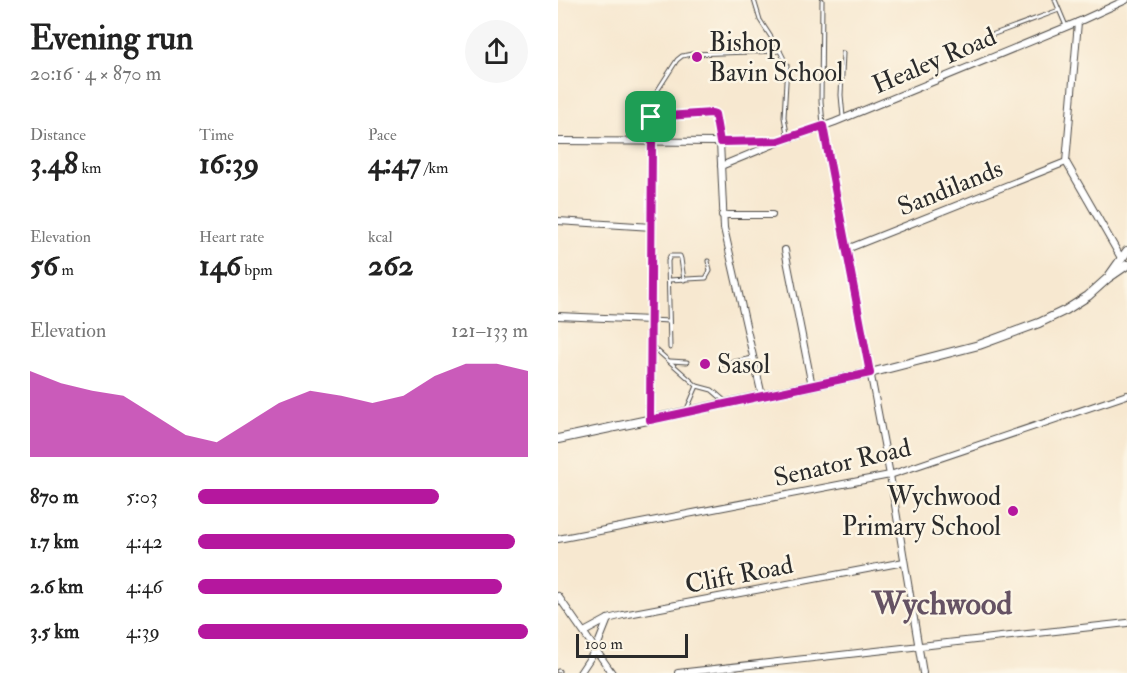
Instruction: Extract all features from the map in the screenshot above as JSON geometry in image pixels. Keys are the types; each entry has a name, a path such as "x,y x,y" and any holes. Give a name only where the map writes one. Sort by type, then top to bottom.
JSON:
{"main road":[{"path":"558,439 812,386 962,350 1039,323 1072,307 1088,296 1124,262 1127,251"}],"street":[{"name":"Healey Road","path":"721,166 843,119 1126,0"},
{"path":"1078,22 1066,162 1124,262"},
{"path":"823,126 890,475 924,673"},
{"name":"Healey Road","path":"558,141 720,142 788,139"},
{"path":"650,420 652,142"},
{"path":"720,142 722,215 762,396"},
{"name":"Sandilands","path":"847,249 1066,162"},
{"path":"722,215 772,214"},
{"path":"558,221 651,227"},
{"path":"785,250 812,386"},
{"path":"558,316 651,320"},
{"name":"Senator Road","path":"558,539 890,475 1127,395"},
{"name":"Clift Road","path":"584,632 608,619 904,562"},
{"path":"558,596 612,673"},
{"path":"580,673 596,649 608,619"},
{"path":"678,673 1127,623"}],"lane":[{"path":"754,0 760,20 780,51 786,65 784,117 788,139"},
{"path":"822,0 821,101 823,126"},
{"path":"1055,0 1066,27"},
{"path":"986,37 1059,10"},
{"path":"652,142 648,104 682,56 780,51"},
{"path":"843,53 841,95 843,119"},
{"path":"651,117 715,114 720,142"},
{"path":"670,348 668,258 670,256 680,256 683,262 684,280"},
{"path":"669,280 706,278 710,271 708,261"},
{"path":"651,320 669,321"},
{"path":"651,345 697,386 712,390 728,403"},
{"path":"723,364 753,358"},
{"path":"668,361 687,362"},
{"path":"686,412 697,386"}],"place":[{"name":"Bishop Bavin School","path":"697,57"},
{"name":"Sasol","path":"705,364"},
{"name":"Wychwood Primary School","path":"1013,511"}],"district":[{"name":"Wychwood","path":"942,603"}],"route":[{"path":"715,114 720,142 778,141 823,126 870,373 650,420 651,117 715,114"}]}
